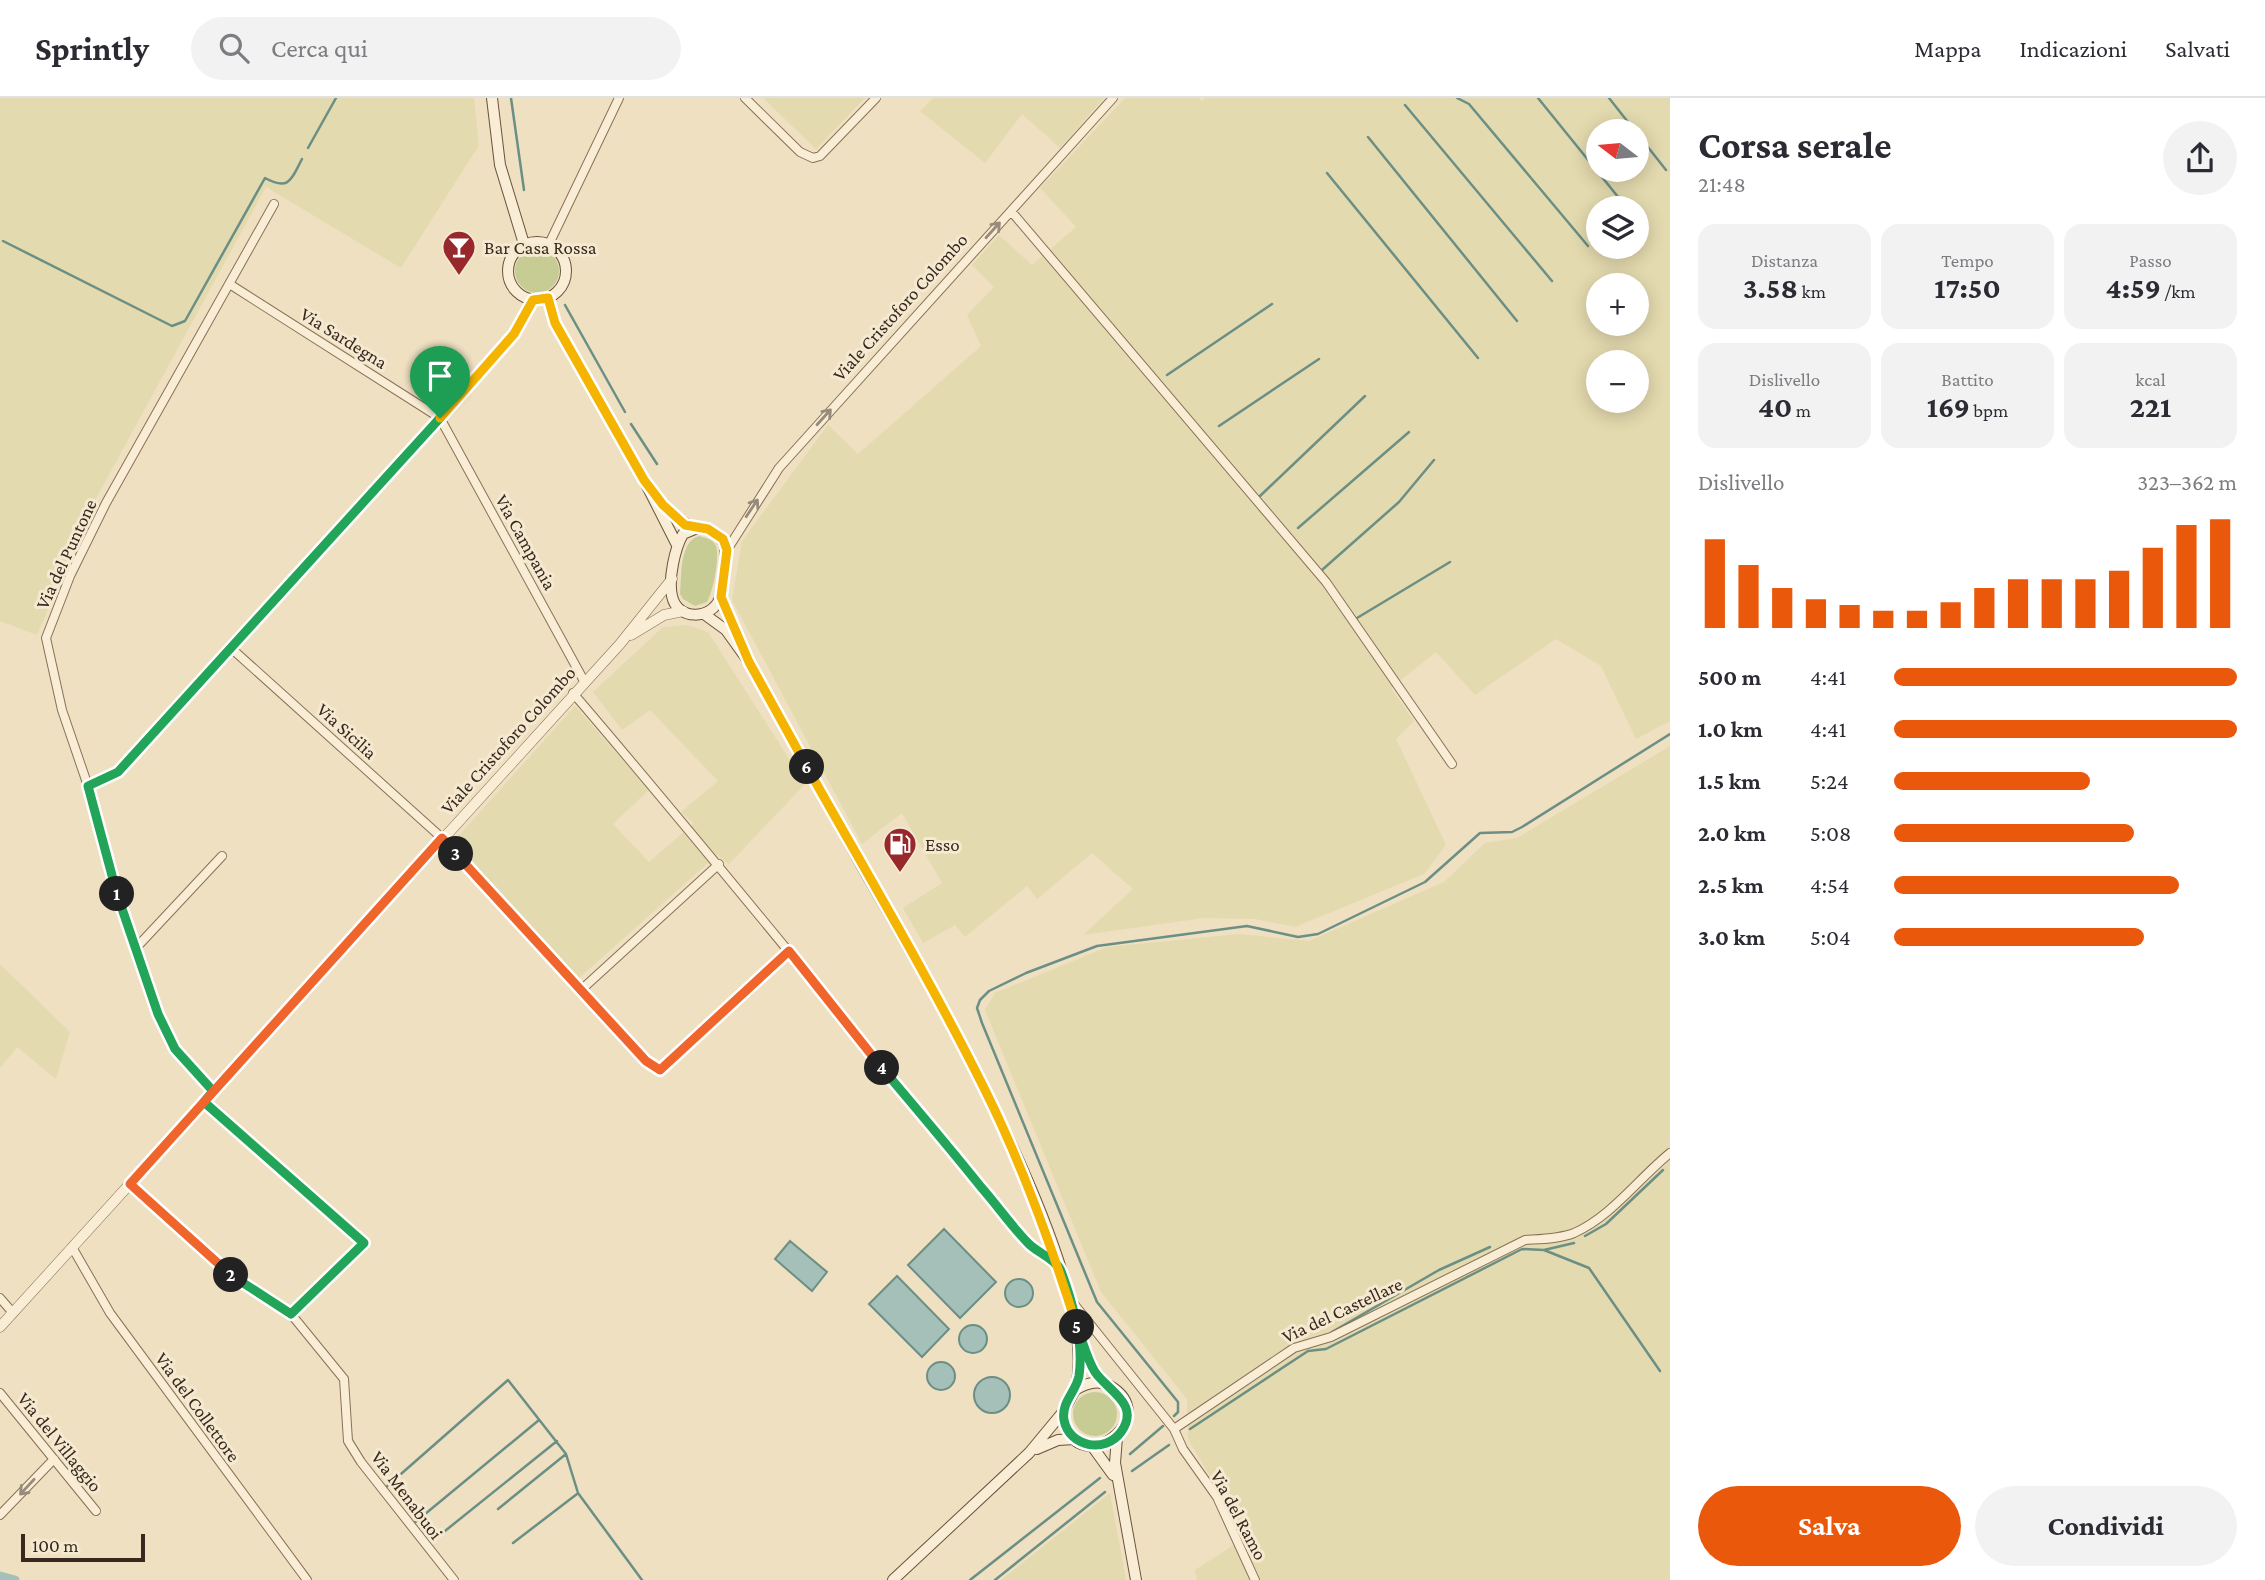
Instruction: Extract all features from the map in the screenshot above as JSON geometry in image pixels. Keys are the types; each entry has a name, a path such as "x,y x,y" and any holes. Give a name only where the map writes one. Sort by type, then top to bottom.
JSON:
{"main road":[{"path":"492,98 500,165 524,244"},
{"path":"537,241 549,244 561,253 566,268 564,283 548,298 533,300 520,295 509,278 513,254 524,244 537,241"},
{"path":"548,298 555,323 644,480 677,545"},
{"path":"644,480 671,515 693,528 716,533 727,550 721,597 714,609 705,614"},
{"path":"693,528 683,534 677,545 671,595 683,611 705,614 726,630 749,662"},
{"path":"721,597 749,662 982,1083 1034,1200 1060,1267 1076,1324 1094,1370 1119,1394 1126,1406 1126,1422 1117,1437 1109,1443 1092,1446"},
{"path":"1075,1390 1079,1367 1076,1324"},
{"path":"893,1580 1029,1453 1063,1412 1067,1400 1075,1390 1093,1382 1106,1384"},
{"path":"1063,1412 1067,1430 1075,1439"},
{"path":"1117,1437 1115,1464 1136,1580"},
{"path":"1029,1453 1058,1440 1075,1439 1092,1446 1110,1468 1119,1491"}],"street":[{"path":"549,244 619,98"},
{"path":"745,98 800,152 813,158 820,156 876,98"},
{"name":"Viale Cristoforo Colombo","path":"727,550 779,468 1113,98"},
{"name":"Via del Puntone","path":"213,1091 175,1049 158,1014 117,894 88,786 62,710 47,652 48,629 70,576 106,503 274,204"},
{"path":"1011,211 1326,582 1452,764"},
{"name":"Via Sardegna","path":"230,285 440,418"},
{"path":"88,786 118,772 514,334 533,300"},
{"name":"Via Campania","path":"440,418 584,681"},
{"name":"Viale Cristoforo Colombo","path":"0,1327 620,644 672,578"},
{"name":"Viale Cristoforo Colombo","path":"620,644 664,615 683,611"},
{"name":"Via Sicilia","path":"231,648 442,838 646,1061 660,1070 789,951"},
{"path":"573,693 719,864 1029,1244 1060,1267"},
{"path":"135,949 222,856"},
{"path":"580,990 719,864"},
{"path":"204,1102 364,1243 291,1314"},
{"name":"Via del Castellare","path":"1174,1429 1294,1348 1331,1337 1525,1240 1575,1233 1608,1209 1670,1153"},
{"name":"Via Menabuoi","path":"130,1184 234,1278 291,1314 344,1378 348,1441 360,1462 454,1580"},
{"name":"Via del Collettore","path":"72,1247 110,1313 307,1580"},
{"path":"0,1298 13,1313"},
{"path":"1070,1299 1174,1429"},
{"name":"Via del Villaggio","path":"0,1393 96,1511"},
{"path":"0,1410 8,1402"},
{"name":"Via del Ramo","path":"1174,1429 1183,1449 1217,1497 1255,1580"},
{"path":"0,1515 54,1459"}],"shaded area":[{"path":"0,98 474,98 479,145 401,268 266,187 93,504 37,635 0,621"},
{"path":"763,98 865,98 816,149"},
{"path":"933,98 1104,98 1060,148 1022,114 985,163 920,111"},
{"path":"1125,98 1199,98 1202,101 1205,98 1670,98 1670,721 1636,739 1601,666 1556,639 1475,695 1436,652 1391,688 1414,721 1396,739 1446,845 1424,874 1295,927 1255,919 1204,918 1083,935 1133,889 1092,853 1037,899 1027,886 965,937 955,925 923,943 903,908 942,883 902,813 862,844 732,600 742,541 828,425 858,454 981,346 967,315 994,287 972,265 999,235 1032,265 1076,227 1040,188"},
{"path":"688,625 708,632 805,784 729,864 717,855 579,978 454,841 575,706 649,790 613,824 649,862 694,823 681,812 718,781 650,710 622,730 593,692 663,627"},
{"path":"1670,746 1670,1580 1197,1580 1195,1570 1246,1537 1188,1439 1187,1399 1101,1292 985,1010 995,993 1107,947 1239,934 1309,941 1444,882 1485,843 1517,838"},
{"path":"0,964 70,1032 56,1079 17,1047 0,1068"},
{"path":"1110,1493 1126,1580 1001,1580"}],"green space":[{"path":"537,249 546,250 553,255 558,262 558,280 553,287 546,292 537,293 528,292 521,287 516,280 515,271 516,262 521,255 528,250"},
{"path":"699,536 715,544 717,564 707,602 695,606 680,594 685,552 693,539"},
{"path":"1095,1392 1104,1393 1111,1398 1116,1405 1116,1423 1111,1430 1104,1435 1095,1436 1086,1435 1079,1430 1074,1423 1073,1414 1074,1405 1079,1398 1086,1393"}],"water":[{"path":"944,1229 996,1282 960,1318 908,1265"},
{"path":"790,1241 827,1272 812,1291 775,1259"},
{"path":"897,1276 949,1329 922,1357 869,1304"},
{"path":"1019,1279 1029,1283 1033,1293 1029,1303 1019,1307 1009,1303 1005,1293 1009,1283"},
{"path":"973,1325 983,1329 987,1339 983,1349 973,1353 963,1349 959,1339 963,1329"},
{"path":"941,1362 951,1366 955,1376 951,1386 941,1390 931,1386 927,1376 931,1366"},
{"path":"992,1377 1005,1382 1010,1395 1005,1408 992,1413 979,1408 974,1395 979,1382"}],"waterway":[{"path":"308,148 336,98"},
{"path":"511,98 524,190"},
{"path":"1457,98 1469,104 1586,244"},
{"path":"1538,98 1617,196"},
{"path":"1609,98 1626,119"},
{"path":"1405,105 1552,281"},
{"path":"1368,137 1517,321"},
{"path":"1649,148 1666,170"},
{"path":"3,241 172,326 185,321 265,178 279,183 288,181 302,159"},
{"path":"1327,173 1478,358"},
{"path":"1167,375 1272,304"},
{"path":"565,305 625,412"},
{"path":"1219,426 1319,359"},
{"path":"1260,496 1365,396"},
{"path":"631,424 657,464"},
{"path":"1298,528 1409,432"},
{"path":"1322,570 1399,502 1434,460"},
{"path":"1357,618 1450,562"},
{"path":"1174,1416 1178,1412 1178,1402 1097,1302 982,1023 977,1008 980,1000 989,991 1026,973 1097,946 1247,926 1298,937 1318,934 1425,882 1480,833 1512,832 1522,827 1670,734"},
{"path":"1585,1236 1606,1224 1663,1170"},
{"path":"1190,1429 1308,1351 1326,1349 1522,1249 1544,1250 1574,1243"},
{"path":"1332,1332 1439,1270 1490,1247"},
{"path":"1544,1250 1589,1268 1660,1371"},
{"path":"385,1488 508,1380 566,1454 578,1493 642,1580"},
{"path":"413,1524 539,1420"},
{"path":"1130,1454 1163,1426"},
{"path":"430,1543 557,1441"},
{"path":"1132,1471 1169,1445"},
{"path":"498,1509 566,1454"},
{"path":"970,1580 1100,1478"},
{"path":"995,1580 1105,1492"},
{"path":"513,1543 577,1494"},
{"path":"0,1576 15,1580"}],"place":[{"name":"Bar Casa Rossa","path":"459,277"},
{"name":"Esso","path":"900,874"}],"route":[{"path":"440,418 118,772 88,786 117,894 158,1014 175,1049 213,1091 204,1102 364,1243 291,1314 234,1278 130,1184 204,1102 270,1028 442,838 480,883 646,1061 660,1070 789,951 831,1006 1029,1244 1060,1267 1076,1324 1080,1352 1078,1377 1075,1390 1067,1400 1063,1412 1064,1423 1075,1439 1082,1443 1092,1446 1109,1443 1124,1428 1126,1406 1119,1394 1094,1370 1076,1324 1070,1299 1060,1267 1034,1200 982,1083 749,662 721,597 727,550 723,539 708,529 685,525 671,515 644,480 555,323 548,306 548,298 533,300 530,310 514,334 440,418"}]}
